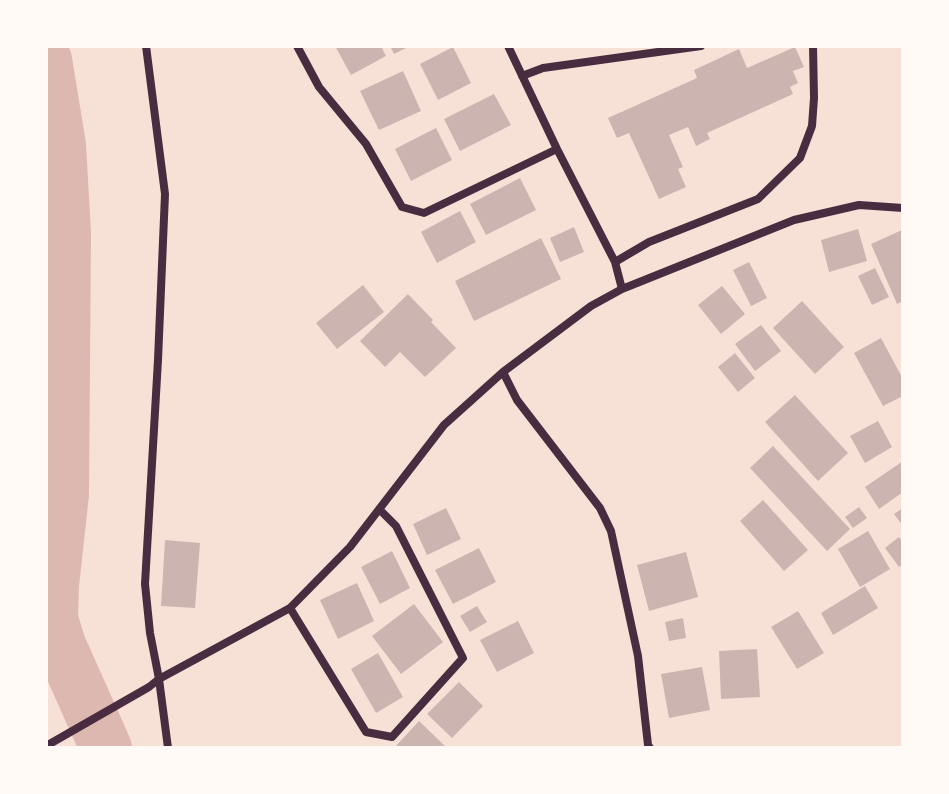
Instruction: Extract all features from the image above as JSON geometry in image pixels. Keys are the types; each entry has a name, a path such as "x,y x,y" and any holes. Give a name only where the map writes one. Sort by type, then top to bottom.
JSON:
{"street":[{"path":"146,46 165,194 145,584 168,748"},
{"path":"297,46 319,87 366,144 402,207 424,213 557,149"},
{"path":"508,46 615,262 622,289"},
{"path":"522,76 543,68 701,46"},
{"path":"615,262 649,242 758,199 800,158 812,126 813,46"},
{"path":"46,746 159,679 290,608 350,547 444,425 503,372 591,306 622,289 794,220 859,205 903,208"},
{"path":"503,372 517,400 600,508 611,531 638,656 650,748"},
{"path":"290,608 366,732 392,737 463,658 396,526 379,509"}],"building":[{"path":"335,46 381,46 386,56 351,75"},
{"path":"390,46 410,46 394,54"},
{"path":"453,47 471,83 438,100 420,64"},
{"path":"795,47 804,67 793,71 798,83 790,87 793,94 707,133 710,139 696,146 688,127 669,135 683,167 678,169 686,187 659,199 629,133 617,138 608,118 697,78 694,70 739,49 747,68"},
{"path":"403,71 421,111 379,130 360,91"},
{"path":"494,94 511,125 460,151 444,119"},
{"path":"436,128 452,160 411,181 395,149"},
{"path":"520,178 536,210 486,235 470,204"},
{"path":"460,211 476,242 437,263 421,232"},
{"path":"574,227 584,252 560,262 550,238"},
{"path":"858,229 867,261 829,272 821,240"},
{"path":"902,230 903,301 897,304 871,244"},
{"path":"541,238 561,279 474,321 455,281"},
{"path":"749,262 767,298 751,306 733,270"},
{"path":"875,268 889,297 872,305 858,276"},
{"path":"363,285 384,312 337,349 316,323"},
{"path":"722,286 745,314 721,334 698,305"},
{"path":"408,294 456,348 425,377 400,352 385,367 360,341"},
{"path":"802,301 844,347 815,374 773,328"},
{"path":"761,325 781,351 755,371 735,344"},
{"path":"881,338 903,379 903,396 883,406 854,353"},
{"path":"735,353 755,378 738,392 718,367"},
{"path":"795,395 848,453 818,481 765,422"},
{"path":"878,421 892,447 865,463 850,436"},
{"path":"773,446 850,529 827,551 750,468"},
{"path":"903,461 903,492 879,509 865,487"},
{"path":"763,500 808,550 784,571 740,521"},
{"path":"859,507 867,518 853,528 845,517"},
{"path":"446,508 461,539 427,555 413,524"},
{"path":"903,508 903,526 894,514"},
{"path":"868,531 890,569 860,587 838,549"},
{"path":"899,537 903,543 903,564 899,567 885,548"},
{"path":"165,540 200,543 195,608 161,606"},
{"path":"479,548 496,582 453,604 435,570"},
{"path":"392,551 410,588 380,604 361,567"},
{"path":"686,552 698,597 649,611 637,565"},
{"path":"357,583 374,621 338,639 320,600"},
{"path":"865,586 878,608 833,635 821,613"},
{"path":"414,604 443,642 401,674 372,636"},
{"path":"477,606 487,622 470,632 460,616"},
{"path":"798,611 824,653 797,669 771,627"},
{"path":"683,618 686,638 669,641 665,622"},
{"path":"518,621 534,653 497,672 480,640"},
{"path":"757,649 760,697 721,699 719,651"},
{"path":"378,653 403,697 376,713 351,669"},
{"path":"702,667 710,710 669,718 661,674"},
{"path":"459,682 483,706 452,738 427,714"},
{"path":"419,721 447,748 394,748"}],"waterway":[{"path":"46,60 60,145 65,233 63,494 52,619 60,645 106,748"}]}
